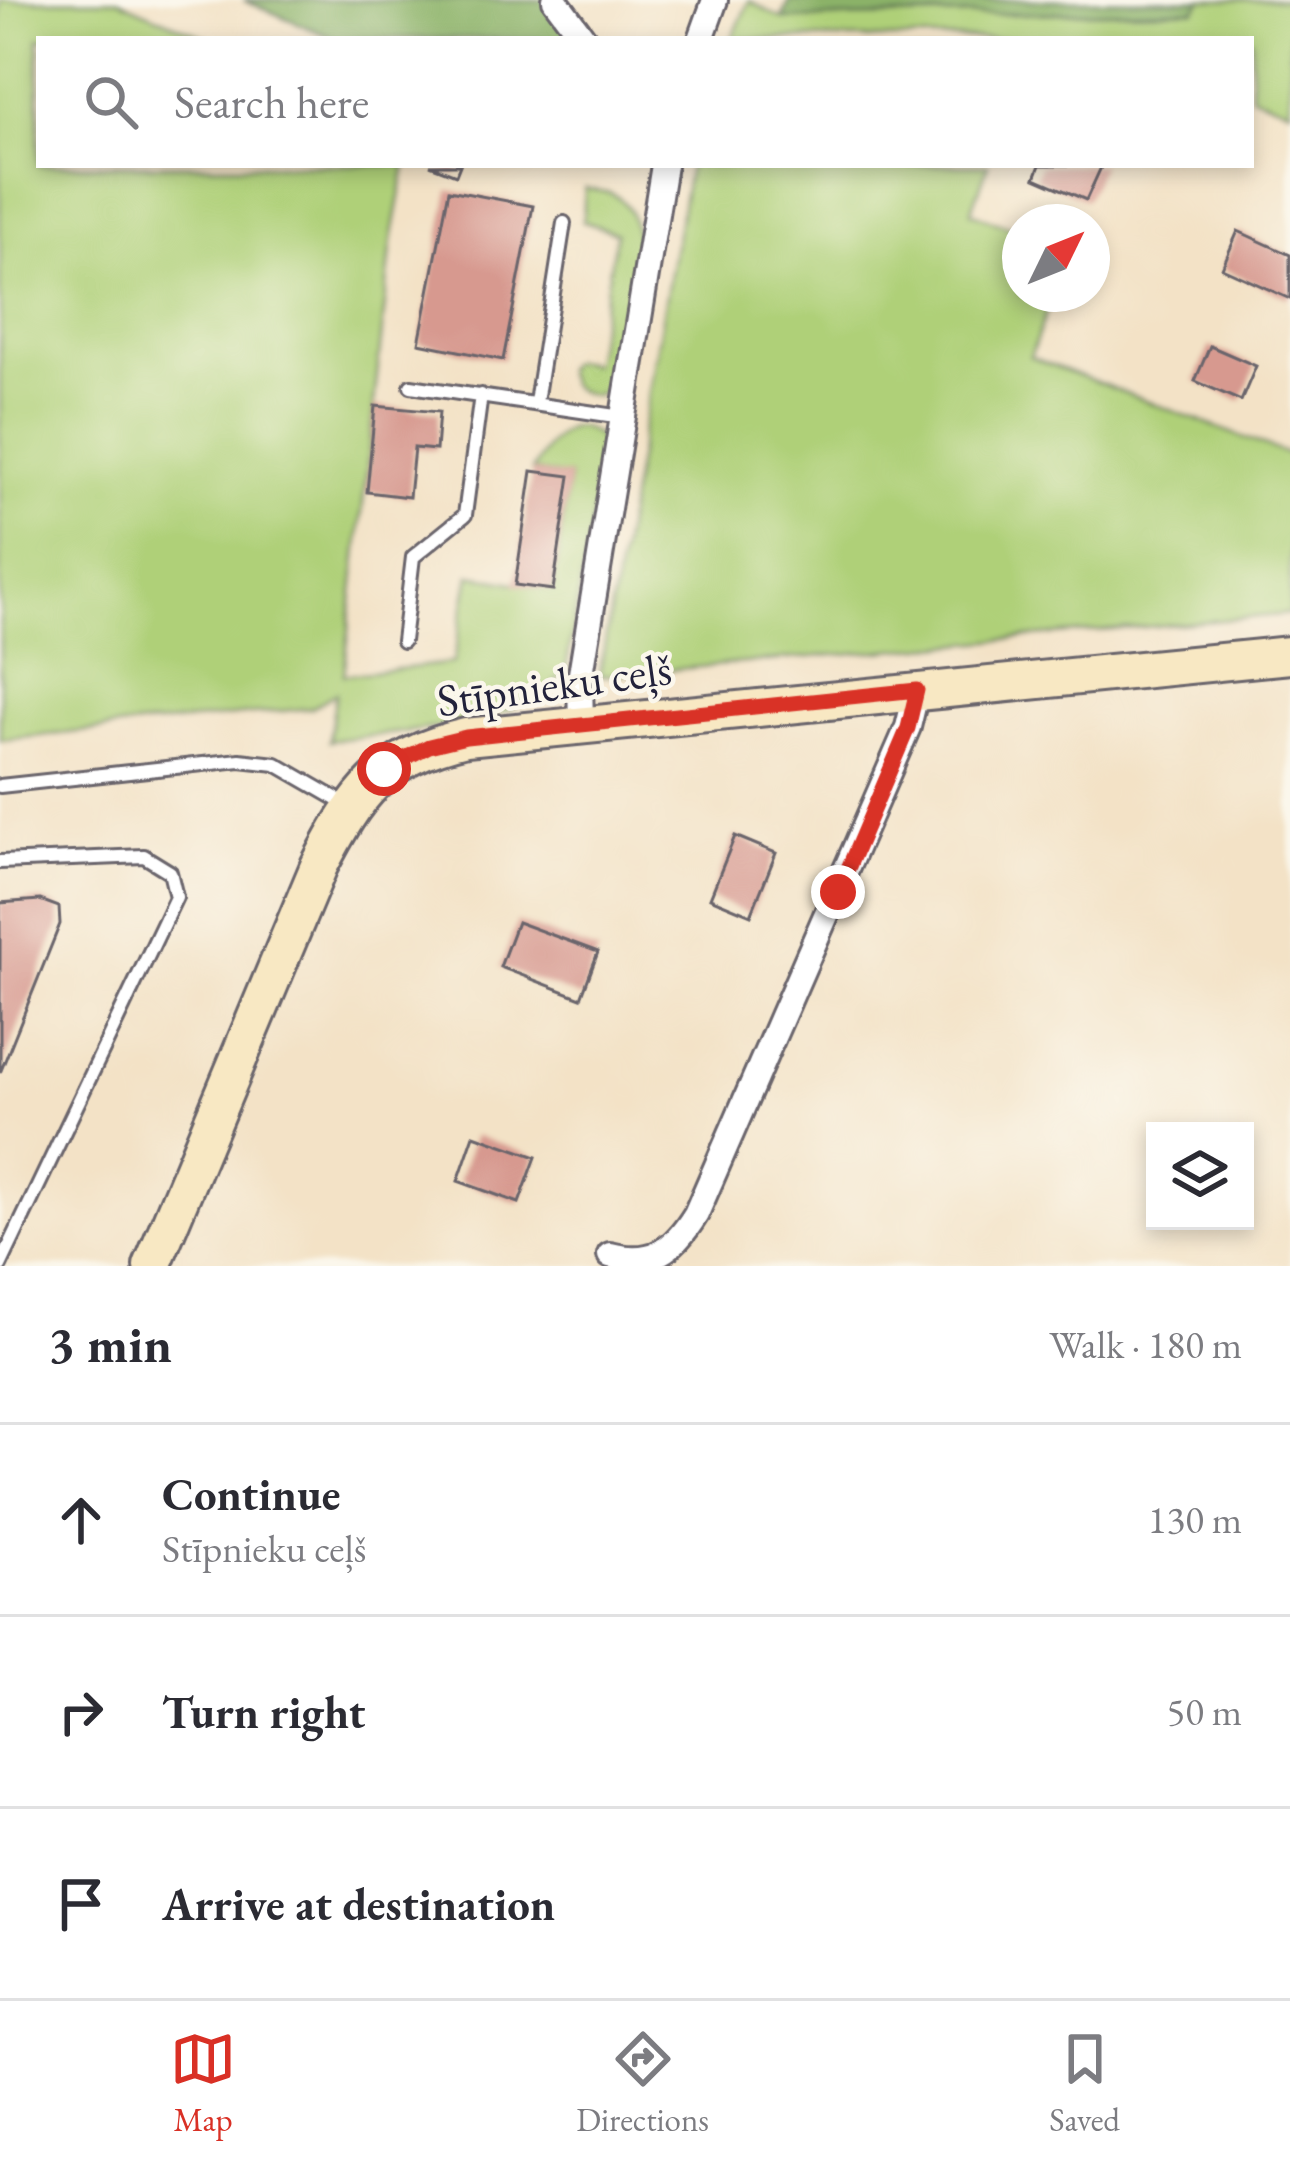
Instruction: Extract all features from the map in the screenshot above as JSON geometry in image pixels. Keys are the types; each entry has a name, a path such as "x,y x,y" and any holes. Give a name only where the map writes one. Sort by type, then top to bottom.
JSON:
{"main road":[{"name":"Stīpnieku ceļš","path":"152,1266 319,866 350,806 384,769 429,746 581,724 1290,655"}],"street":[{"path":"555,0 582,36"},
{"path":"702,36 715,0"},
{"path":"581,724 580,680 664,168"},
{"path":"610,1255 637,1263 659,1258 696,1214 908,728 917,690"}],"lane":[{"path":"536,402 564,223"},
{"path":"411,386 622,417"},
{"path":"404,641 413,557 465,515 481,395"},
{"path":"0,786 240,760 276,764 350,806"},
{"path":"0,862 144,856 170,872 176,897 0,1266"}],"green space":[{"path":"0,0 118,0 203,36 36,36 36,168 405,168 392,240 344,675 453,663 470,575 553,590 569,477 532,471 553,440 570,428 591,431 603,441 603,453 566,670 520,706 458,724 329,741 336,693 311,708 0,740"},
{"path":"243,0 556,0 588,36 328,36"},
{"path":"789,0 1202,0 1195,10 782,19"},
{"path":"1202,0 1290,0 1290,109 1254,96 1254,36 733,36 749,1 783,19 1194,10"},
{"path":"688,168 987,168 971,212 1002,224 1002,312 1046,312 1030,357 1290,455 1290,614 599,676"},
{"path":"585,188 610,193 626,205 637,251 616,383 596,396 574,388 564,369 571,361 593,364 616,233 583,221"}],"building":[{"path":"1039,168 1101,168 1086,200 1035,178"},
{"path":"449,190 533,206 503,360 419,343"},
{"path":"1238,231 1290,255 1290,299 1222,268"},
{"path":"1210,346 1256,366 1241,401 1195,381"},
{"path":"375,406 439,412 436,450 414,448 409,497 367,492"},
{"path":"532,471 570,476 553,590 515,585"},
{"path":"735,836 776,853 751,915 710,898"},
{"path":"40,900 59,907 60,924 0,1073 0,903"},
{"path":"517,922 598,952 581,998 500,967"},
{"path":"474,1135 536,1157 519,1203 458,1181"}],"route":[{"path":"384,769 429,746 466,737 917,690 908,728 838,892"}]}
